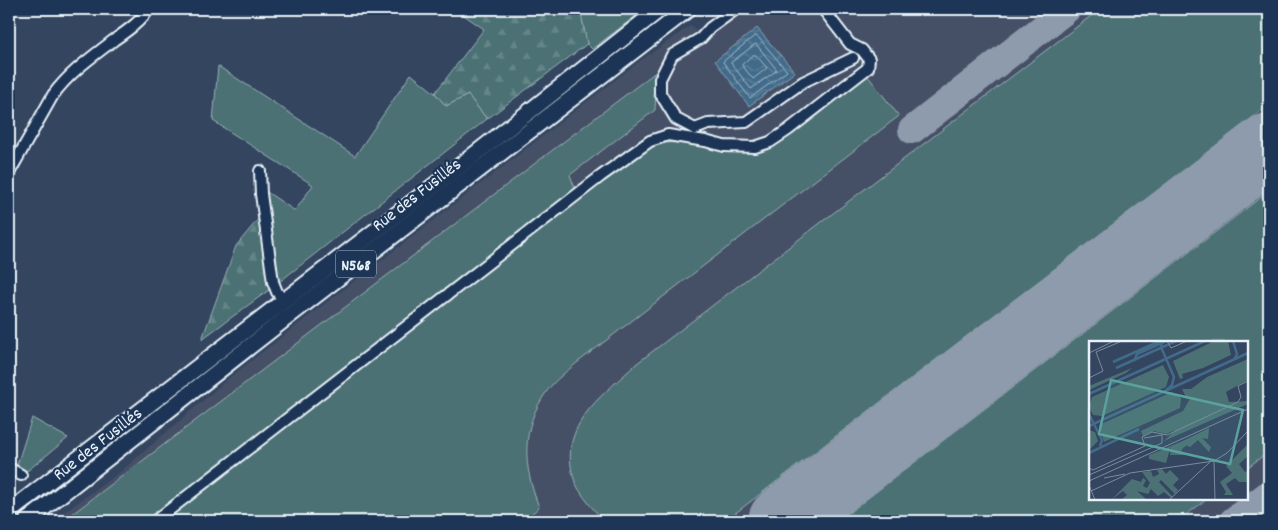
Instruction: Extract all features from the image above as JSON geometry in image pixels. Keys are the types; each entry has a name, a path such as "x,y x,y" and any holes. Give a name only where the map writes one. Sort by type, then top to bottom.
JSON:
{"highway":[{"name":"Rue des Fusillés","path":"9,512 465,162 660,9"},
{"name":"Rue des Fusillés","path":"27,521 286,318 688,9"}],"street":[{"path":"9,173 61,84 82,65 138,22 149,9"},
{"path":"736,9 710,28 701,38 672,55 660,79 660,93 676,119 694,134 724,146 755,147 770,142 788,130 864,71 869,64 868,55 850,44 823,9"},
{"path":"155,521 650,140 668,136 694,134 708,124 746,122 803,82 853,58"},
{"path":"260,171 261,194 273,282 277,292 284,301"},
{"path":"9,468 21,475"}],"shaded area":[{"path":"724,9 1269,9 1269,521 52,521 120,472 230,377 641,60 691,25 696,30"}],"green space":[{"path":"455,9 580,9 587,44 487,119 468,95 446,106 435,93 484,29"},
{"path":"580,9 645,9 592,49 587,44"},
{"path":"1100,9 1262,9 1269,19 1269,105 725,521 604,521 578,488 571,466 571,450 574,435 590,408 601,396 636,364"},
{"path":"218,66 355,156 411,74 435,93 446,106 468,95 487,119 269,290 264,190 295,211 313,185 213,121"},
{"path":"657,71 655,110 570,175 577,194 155,521 63,521"},
{"path":"867,75 899,116 578,362 557,379 547,391 532,419 527,448 530,477 539,507 524,521 163,521 645,149 659,144 673,143 686,143 740,153 754,152 766,148 781,141 812,120"},
{"path":"1269,191 1269,451 1248,467 1248,341 1089,341 1089,500 1206,500 1178,521 838,521"},
{"path":"264,212 269,290 202,339 236,246"},
{"path":"32,418 68,438 27,471 17,465"}],"water":[{"path":"757,28 795,72 749,106 715,61"}],"taxiway":[{"path":"912,130 1067,9"},
{"path":"1258,155 1269,150"},
{"path":"1233,521 1269,494"}],"runway":[{"path":"782,521 1269,147"}]}
